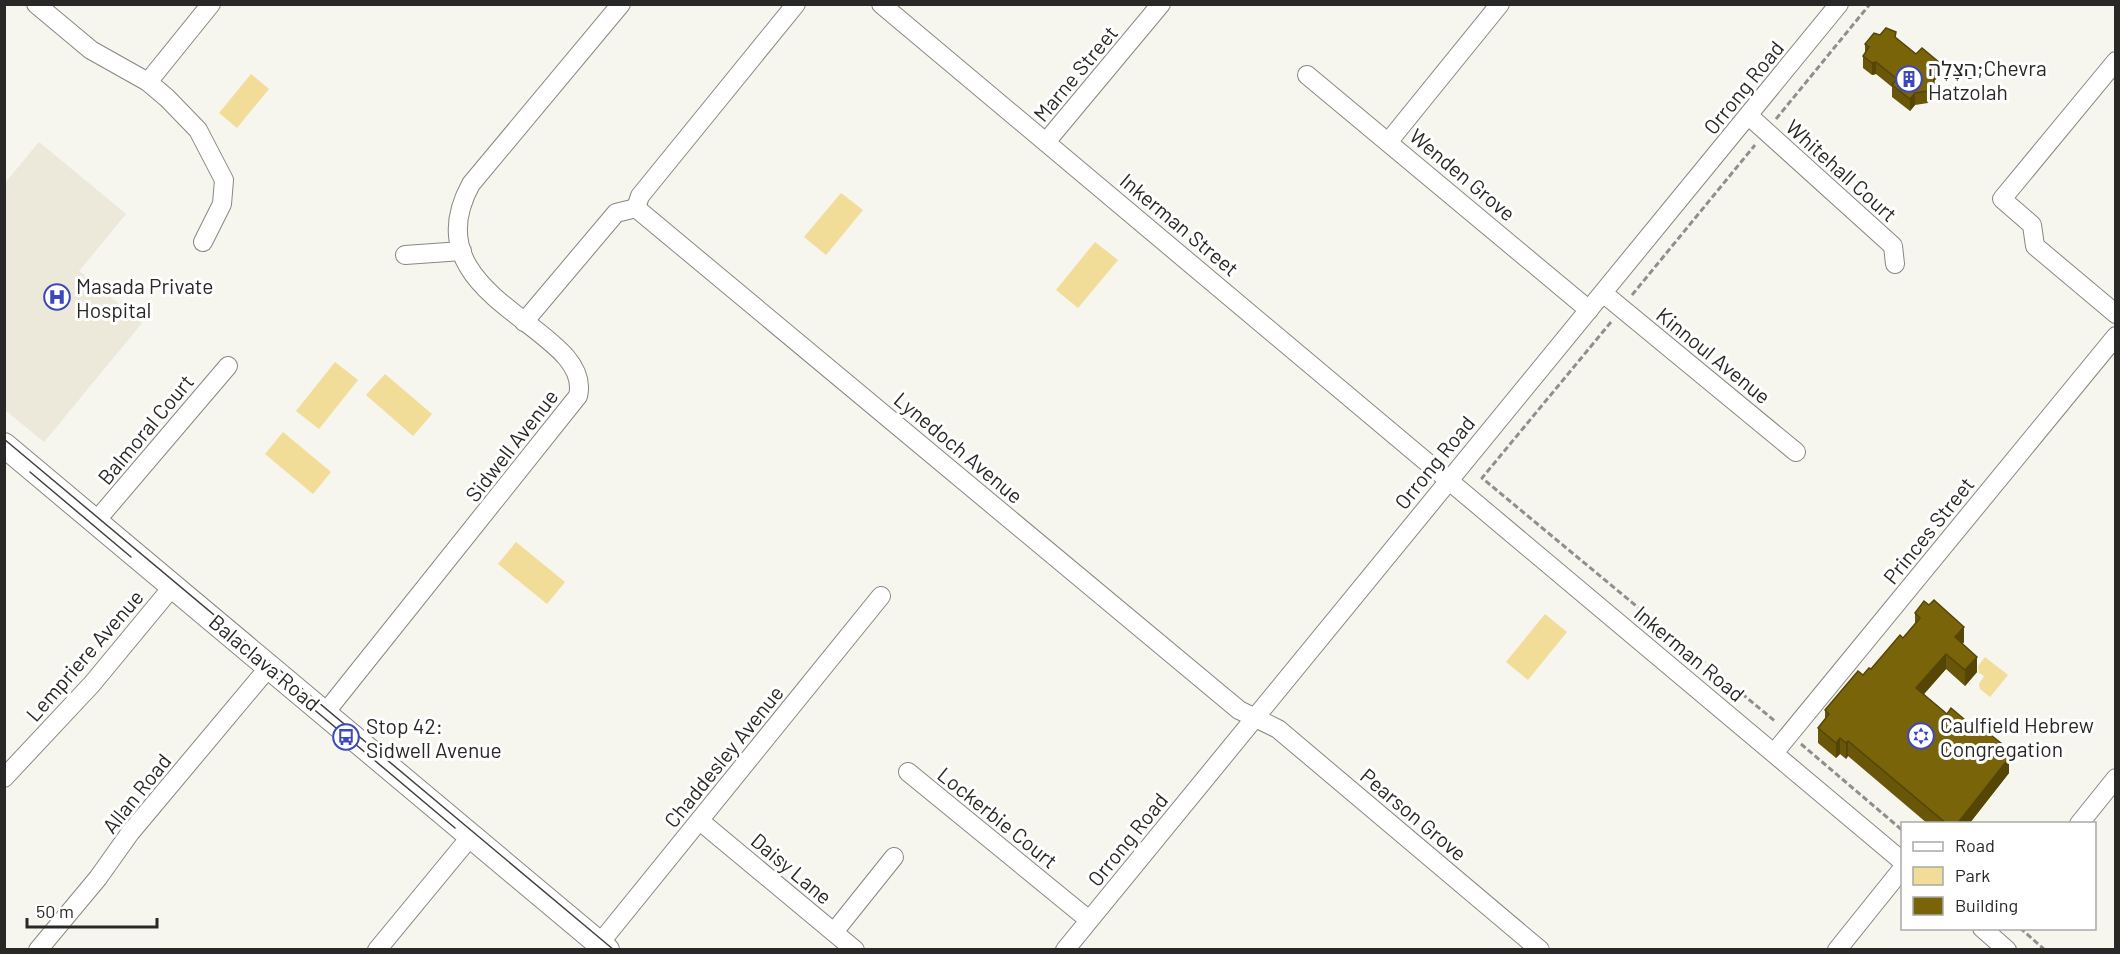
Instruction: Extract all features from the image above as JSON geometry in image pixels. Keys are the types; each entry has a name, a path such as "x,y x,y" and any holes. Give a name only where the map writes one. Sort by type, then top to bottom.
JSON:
{"main road":[{"name":"Balaclava Road","path":"4,445 603,946"}],"street":[{"path":"36,4 91,50 148,82 176,106 198,130 221,170 225,190 222,204 203,242"},
{"path":"148,82 211,4"},
{"name":"Sidwell Avenue","path":"325,713 578,396 580,380 574,366 486,290 469,267 462,251 458,230 459,219 464,195 471,184 621,4"},
{"path":"524,321 616,213 636,208 640,196 796,4"},
{"name":"Inkerman Street","path":"881,4 1450,479"},
{"name":"Marne Street","path":"1046,142 1161,4"},
{"path":"1389,141 1500,4"},
{"name":"Orrong Road","path":"1065,950 1839,4"},
{"path":"2115,61 2002,199 2032,225 2035,246 2115,314"},
{"name":"Wenden Grove","path":"1307,75 1589,310"},
{"name":"Whitehall Court","path":"1749,116 1893,246 1895,264"},
{"name":"Lynedoch Avenue","path":"636,208 1239,710 1256,717"},
{"path":"405,255 462,251"},
{"name":"Kinnoul Avenue","path":"1603,293 1797,452"},
{"name":"Princes Street","path":"1774,753 2115,336"},
{"name":"Balmoral Court","path":"96,522 228,366"},
{"name":"Inkerman Road","path":"1450,479 1901,860"},
{"name":"Lempriere Avenue","path":"4,778 92,684 173,586"},
{"name":"Chaddesley Avenue","path":"603,946 700,820 881,596"},
{"name":"Allan Road","path":"38,950 104,870 130,833 269,666"},
{"name":"Pearson Grove","path":"1256,717 1278,729 1540,950"},
{"name":"Lockerbie Court","path":"908,772 1089,920"},
{"path":"2081,822 2115,778"},
{"name":"Daisy Lane","path":"700,820 855,950"},
{"path":"377,950 471,836"},
{"path":"834,932 894,857"},
{"path":"1838,950 1901,871"},
{"path":"1988,930 2007,950"}],"path":[{"path":"1870,4 1482,478 1901,829"},
{"path":"2022,930 2044,950"}],"shaded area":[{"name":"Masada Private Hospital","path":"39,142 126,214 79,271 142,323 44,442 4,409 5,183"}],"green space":[{"path":"251,74 269,89 237,128 219,113"},
{"path":"841,193 863,210 826,255 804,237"},
{"path":"1095,242 1118,260 1078,308 1056,290"},
{"path":"335,362 358,380 319,429 296,411"},
{"path":"385,374 432,414 413,436 366,395"},
{"path":"283,432 331,472 313,494 265,454"},
{"path":"516,542 565,582 547,604 498,564"},
{"path":"1545,614 1567,632 1528,680 1506,662"},
{"path":"1985,657 2008,675 1990,697 1980,689 1979,684 1984,676 1979,673 1978,666"}],"building":[{"name":"הַצָּלָה;Chevra Hatzolah","path":"1886,28 1896,32 1895,37 1916,54 1922,48 1940,63 1933,70 1934,83 1928,91 1915,93 1910,99 1892,85 1897,79 1876,62 1872,63 1863,56 1869,47 1865,44 1874,33 1880,35"},
{"name":"Caulfield Hebrew Congregation","path":"1934,600 1964,627 1955,637 1977,657 1965,670 1946,654 1916,688 1947,714 1951,708 1977,730 1982,728 2001,743 1997,748 2009,758 1959,822 1945,822 1848,741 1846,743 1840,738 1836,743 1818,728 1829,714 1825,710 1858,671 1863,675 1869,668 1871,669 1900,635 1903,638 1920,618 1915,613 1924,601 1929,605"}],"tram line":[{"path":"4,439 614,950"},
{"path":"30,472 131,557"},
{"path":"260,664 455,828"}],"place":[{"name":"הַצָּלָה;Chevra Hatzolah","path":"1909,79"},
{"name":"Masada Private Hospital","path":"57,297"},
{"name":"Caulfield Hebrew Congregation","path":"1921,736"},
{"name":"Stop 42: Sidwell Avenue","path":"346,737"}]}
